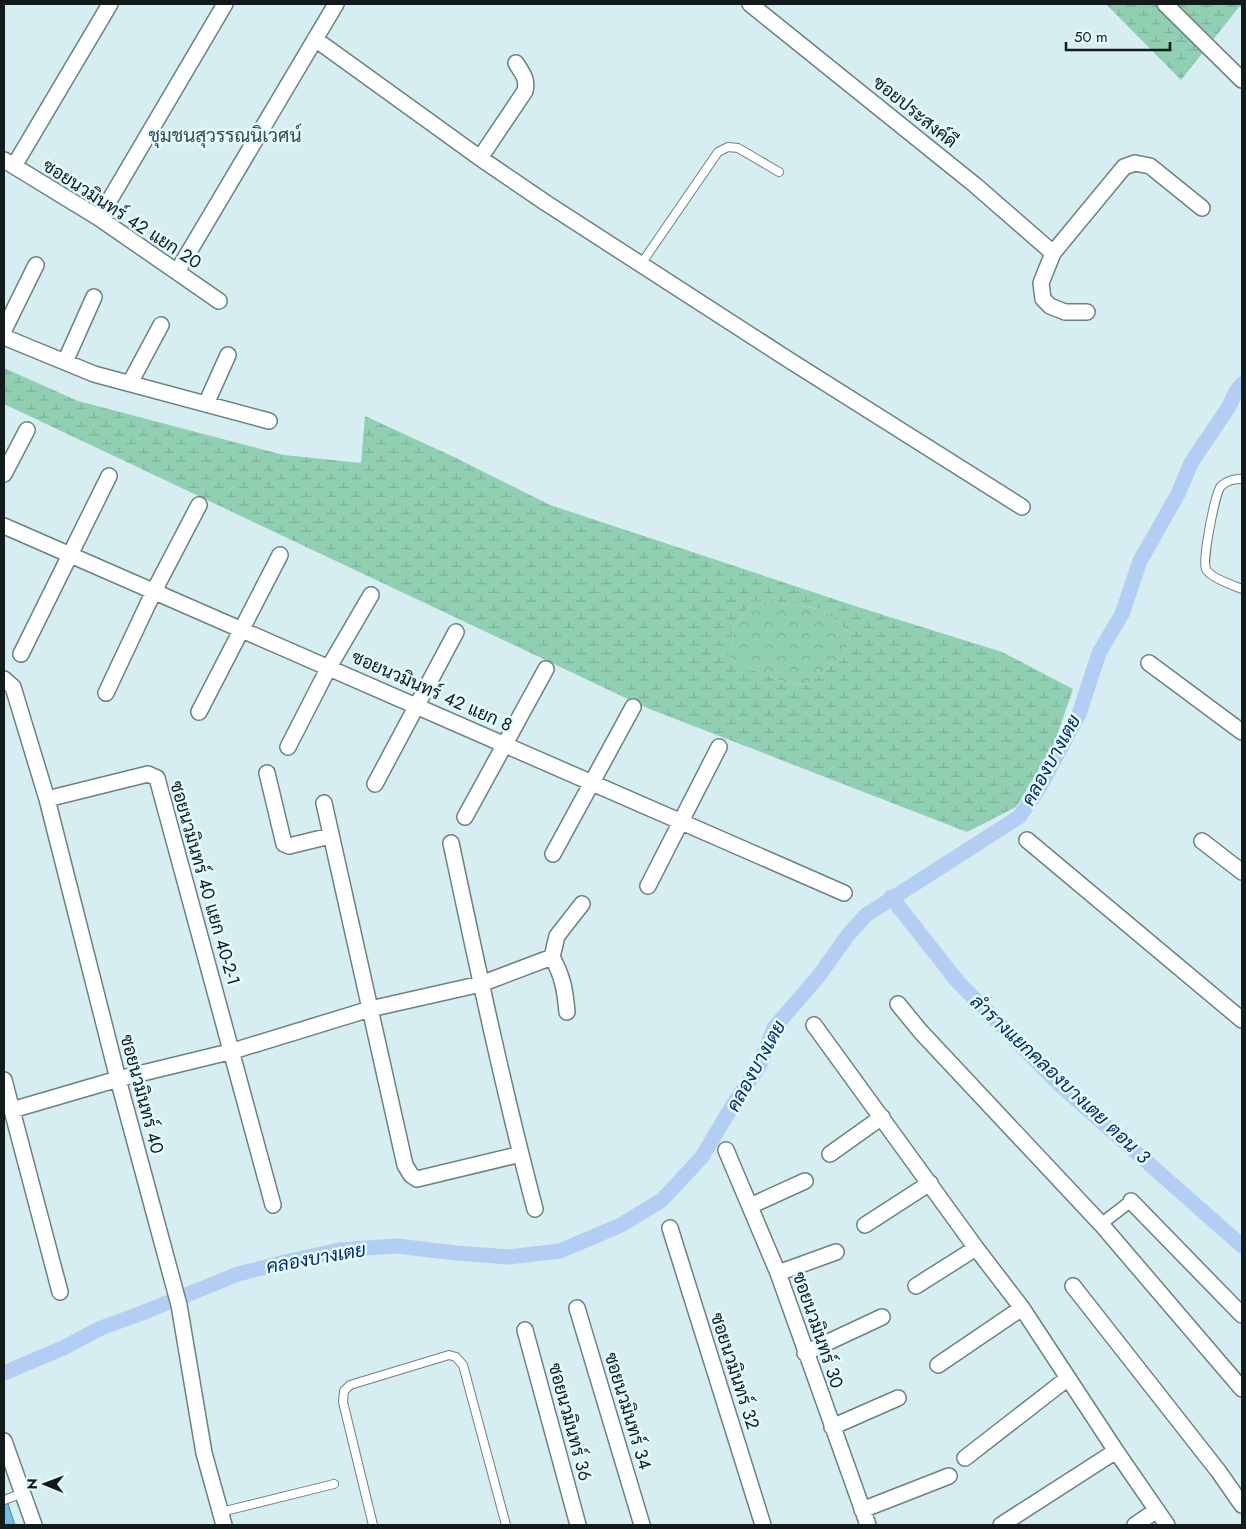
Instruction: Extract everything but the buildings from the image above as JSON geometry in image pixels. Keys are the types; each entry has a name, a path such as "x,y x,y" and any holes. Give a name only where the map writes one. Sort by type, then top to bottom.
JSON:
{"street":[{"path":"9,163 110,4"},
{"path":"99,218 225,4"},
{"path":"177,272 336,4"},
{"name":"ซอยประสงค์ดี","path":"750,4 975,185 1054,253"},
{"path":"1166,4 1242,80"},
{"path":"315,39 480,158 641,264 1022,507"},
{"path":"480,158 525,91 527,84 516,63"},
{"name":"ซอยนวมินทร์ 42 แยก 20","path":"9,163 99,218 219,301"},
{"path":"1087,312 1065,312 1050,306 1043,299 1040,283 1054,253 1124,167 1135,163 1150,166 1202,208"},
{"path":"4,330 36,265"},
{"path":"64,362 94,297"},
{"path":"130,383 161,325"},
{"path":"4,337 94,374 269,421"},
{"path":"206,404 228,356"},
{"path":"4,474 27,430"},
{"path":"21,654 109,476"},
{"path":"106,693 154,591 199,505"},
{"name":"ซอยนวมินทร์ 42 แยก 8","path":"4,526 844,893"},
{"path":"199,712 280,555"},
{"path":"288,747 329,667 371,595"},
{"path":"375,784 456,632"},
{"path":"1149,663 1242,732"},
{"path":"465,817 546,669"},
{"name":"ซอยนวมินทร์ 40","path":"4,680 13,687 46,799 118,1079 179,1305 204,1453 222,1519"},
{"path":"553,854 633,706"},
{"path":"648,886 679,822 719,747"},
{"path":"267,773 284,844 289,846 330,836"},
{"name":"ซอยนวมินทร์ 40 แยก 40-2-1","path":"46,799 148,774 157,778 233,1051"},
{"path":"324,803 406,1165 411,1175 417,1179 520,1154"},
{"path":"1027,840 1242,1020"},
{"path":"1202,841 1242,872"},
{"path":"451,843 520,1154 535,1209"},
{"path":"567,1012 564,984 552,957 557,936 582,904"},
{"path":"12,1110 118,1079 233,1051 370,1009 481,984 552,957"},
{"path":"898,1004 921,1032 1101,1224 1242,1389"},
{"path":"814,1025 976,1248 1022,1308 1167,1525"},
{"path":"233,1051 273,1205"},
{"path":"4,1080 60,1292"},
{"path":"830,1154 882,1117"},
{"name":"ซอยนวมินทร์ 30","path":"726,1150 778,1273 868,1525"},
{"path":"750,1206 805,1181"},
{"path":"865,1225 930,1183"},
{"path":"1101,1224 1131,1201 1242,1315"},
{"name":"ซอยนวมินทร์ 32","path":"670,1228 764,1525"},
{"path":"916,1286 976,1248"},
{"path":"778,1273 836,1252"},
{"path":"1073,1286 1220,1472 1242,1505"},
{"name":"ซอยนวมินทร์ 34","path":"577,1308 642,1525"},
{"path":"938,1365 1022,1308"},
{"path":"805,1353 882,1317"},
{"name":"ซอยนวมินทร์ 36","path":"525,1330 578,1525"},
{"path":"965,1458 1068,1378"},
{"path":"832,1427 898,1398"},
{"path":"4,1441 34,1525"},
{"path":"1001,1525 1116,1451"},
{"path":"862,1510 949,1476"},
{"path":"1135,1525 1157,1510"}],"lane":[{"path":"641,264 718,152 728,148 738,148 779,172"},
{"path":"1242,479 1230,480 1220,487 1216,498 1205,558 1206,568 1210,574 1242,589"},
{"path":"374,1525 343,1402 346,1388 350,1385 450,1355 456,1357 463,1365 506,1525"},
{"path":"222,1519 334,1484"},
{"path":"4,1500 23,1493"}],"green space":[{"path":"1106,4 1242,4 1242,7 1239,7 1181,80"},
{"path":"4,368 78,401 284,455 361,463 365,416 456,458 550,505 861,608 1002,652 1073,689 1053,747 1016,807 967,832 647,708 4,404","holes":["774,601 824,610 851,634 845,654 807,685 790,684 753,670 729,657 734,626 752,602"]},
{"path":"774,601 824,610 851,634 845,654 807,685 790,684 753,670 729,657 734,626 752,602"}],"waterway":[{"name":"คลองบางเตย","path":"4,1373 63,1348 101,1328 238,1274 339,1250 397,1246 509,1257 560,1251 621,1225 662,1200 702,1157 759,1066 774,1028 818,977 848,935 866,915 1019,817 1038,790 1079,714 1099,653 1122,614 1140,561 1178,494 1191,463 1242,384"},
{"name":"ลำรางแยกคลองบางเตย ตอน 3","path":"891,897 958,982 1061,1086 1242,1246"}],"district":[{"name":"ชุมชนสุวรรณนิเวศน์","path":"225,135"}]}
